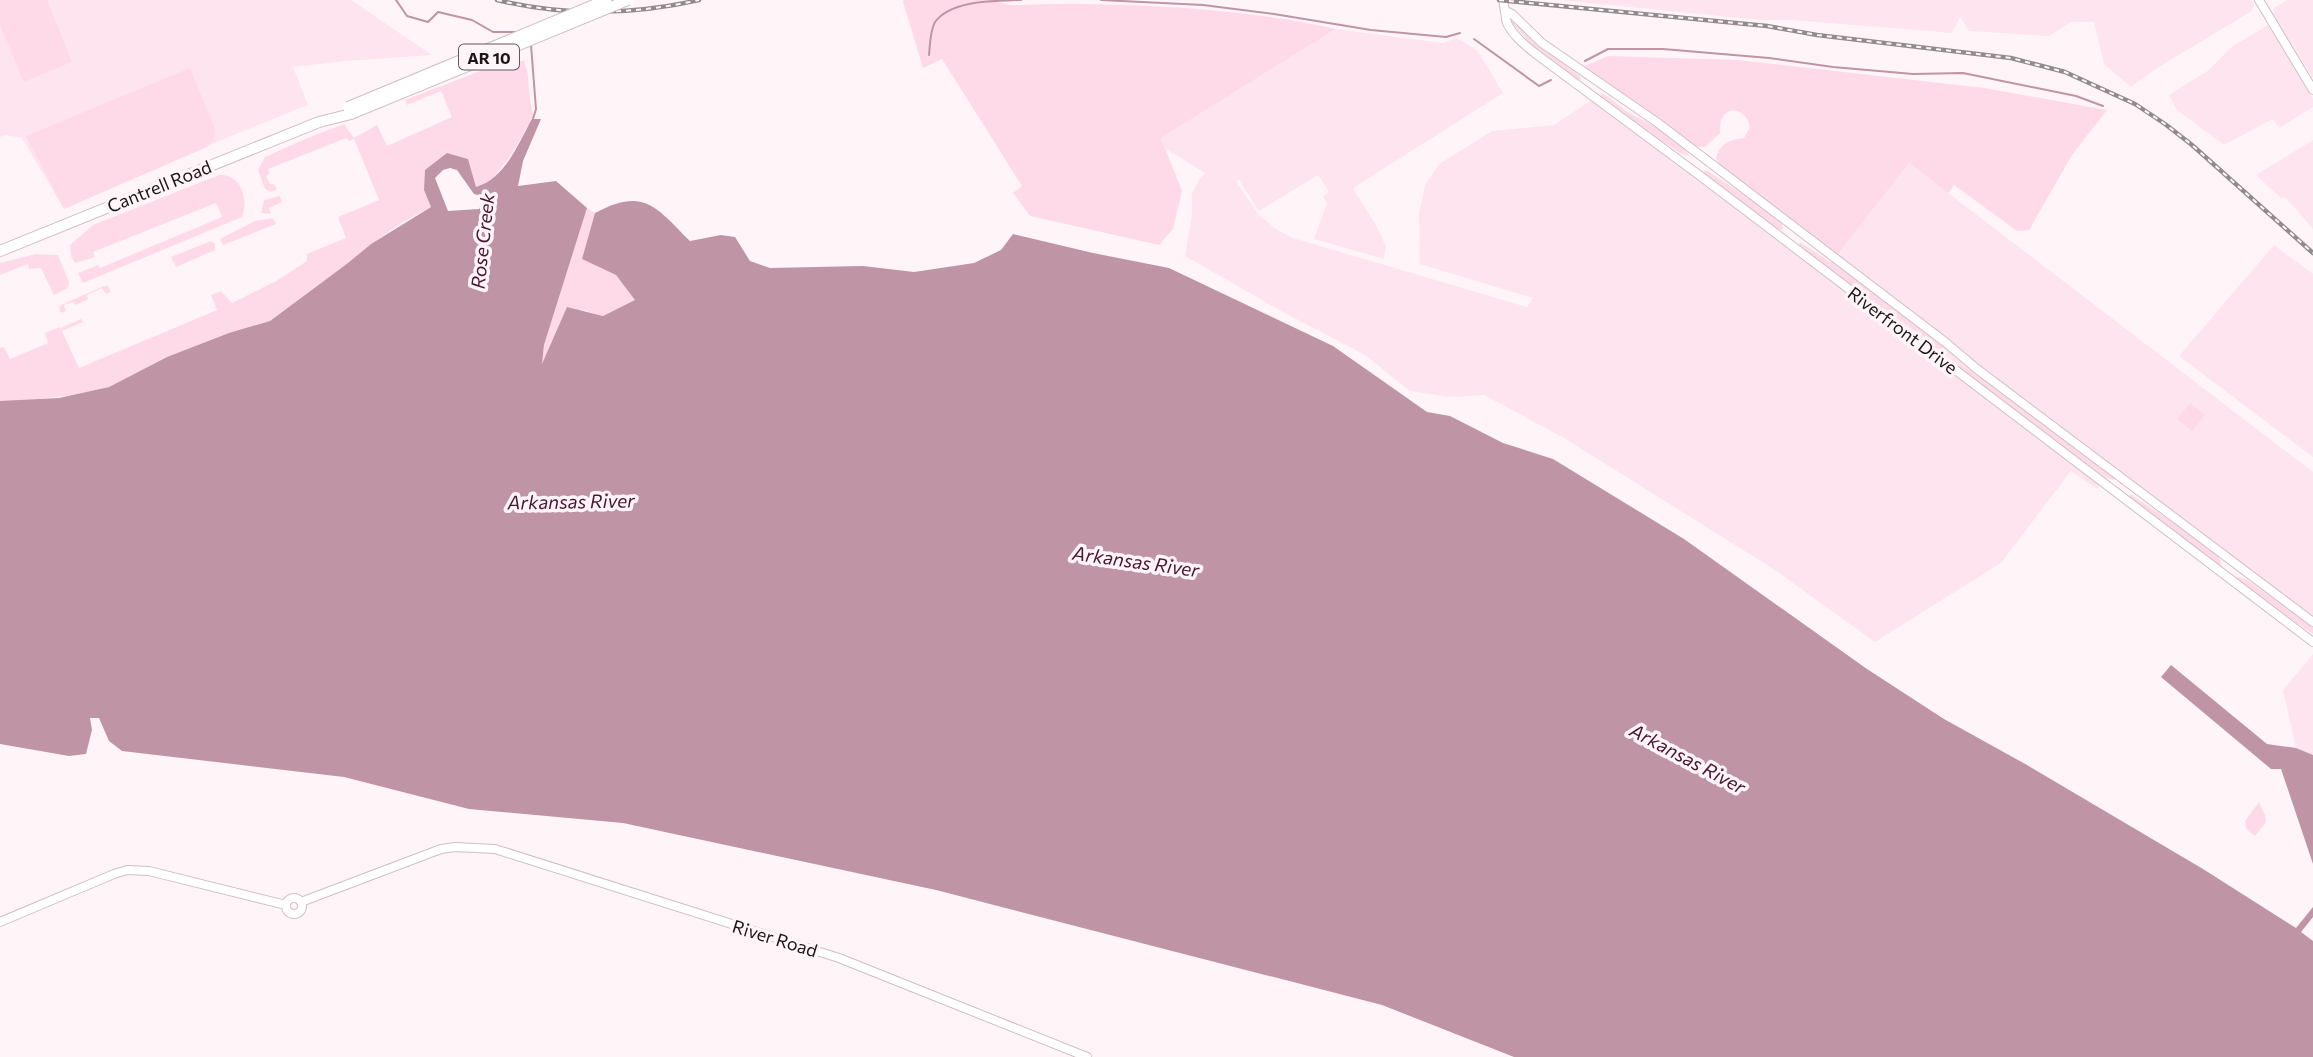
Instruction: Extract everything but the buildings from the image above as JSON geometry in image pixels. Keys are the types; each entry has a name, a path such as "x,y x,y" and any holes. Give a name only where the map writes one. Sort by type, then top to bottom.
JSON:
{"main road":[{"name":"Cantrell Road","path":"349,110 606,0"},
{"name":"Cantrell Road","path":"0,251 628,0"}],"street":[{"name":"Riverfront Drive","path":"1503,0 1506,20 1512,30 1536,54 2313,642"},
{"path":"2259,0 2313,90"},
{"name":"Riverfront Drive","path":"1506,11 1542,43 1665,127 1977,369 2313,622"},
{"name":"River Road","path":"0,922 114,873 127,870 149,871 286,905 292,898 301,902 426,853 455,847 485,847 839,958 1087,1057"}],"shaded area":[{"path":"0,0 351,0 432,55 293,67 308,105 199,149 64,209 22,138 6,135 0,137"},
{"path":"0,0 47,0 72,62 24,82 0,25"},
{"path":"904,0 993,0 1008,5 1075,4 1179,8 1242,13 1336,29 1161,138 1182,191 1173,229 1159,245 1030,216 1013,193 1022,186 942,59 923,68"},
{"path":"1559,0 2252,0 2254,3 2252,11 2154,70 2131,87 2104,64 2094,22 2071,22 2049,36 1969,31 1960,17 1952,33 1792,20 1760,20"},
{"path":"2287,0 2313,0 2313,78 2273,14 2274,8"},
{"path":"1511,20 1580,76 1581,80 1533,46"},
{"path":"2268,25 2313,99 2313,107 2279,128 2273,119 2224,145 2177,110 2169,95 2209,70 2230,48"},
{"path":"1336,29 1443,43 1457,38 1477,50 1503,93 1353,188 1386,247 1384,259 1314,239 1327,203 1323,196 1329,192 1318,175 1259,211 1239,180 1236,181 1258,214 1276,229 1293,238 1527,307 1533,298 1420,264 1419,214 1425,185 1439,164 1492,131 1554,125 1590,101 1596,103 1821,274 1909,163 2313,472 2313,617 2115,467 2097,489 2071,471 2001,563 1875,642 1775,570 1564,438 1484,395 1449,397 1410,391 1365,355 1185,256 1192,215 1192,194 1205,173 1166,149 1161,138"},
{"path":"1608,56 1739,60 1984,88 2107,110 2072,155 2029,230 2017,231 1954,185 1948,193 1909,163 1837,255 1719,164 1716,158 1720,149 1730,141 1744,138 1750,127 1745,116 1737,111 1728,112 1721,121 1720,133 1705,147 1694,146 1647,110 1582,67"},
{"path":"524,60 534,116 513,152 490,183 476,187 468,159 447,153 424,190 431,207 371,244 270,321 167,357 109,387 68,396 0,403 0,348 4,347 10,359 48,343 45,333 60,327 79,368 217,310 211,295 221,291 232,303 278,280 307,261 307,254 346,238 338,217 379,200 354,139 350,141 346,138 268,169 270,173 266,176 270,184 274,184 277,189 271,192 265,189 258,170 265,157 344,124 354,138 377,125 387,146 452,117 441,91 407,105 405,100 506,61 507,67"},
{"path":"190,68 214,127 215,136 209,145 64,209 26,136"},
{"path":"1601,93 1671,136 1685,148 1689,156 1634,123 1600,97"},
{"path":"2313,140 2313,229 2286,198 2281,198 2256,175"},
{"path":"1706,170 1770,212 1782,224 1783,230 1773,228 1708,178 1703,172"},
{"path":"219,175 233,178 241,188 244,195 242,217 83,283 78,273 98,265 100,268 222,217 216,203 93,252 95,257 75,263 70,245 93,225"},
{"path":"280,196 282,202 269,208 271,214 261,213 264,200"},
{"path":"587,208 595,213 582,259 616,275 636,300 603,316 580,309 541,367 544,345"},
{"path":"273,218 276,224 223,245 220,239 255,221"},
{"path":"211,241 215,244 215,250 176,267 171,257"},
{"path":"1800,242 1869,288 1942,344 1945,350 1937,348 1892,314 1828,272 1799,245"},
{"path":"2274,245 2313,274 2313,457 2179,356"},
{"path":"36,254 58,255 69,282 68,288 54,295 41,268 29,269 28,264 0,275 0,263"},
{"path":"104,286 108,286 111,292 106,294 102,288 87,295 88,299 76,305 73,302 64,305 66,311 61,313 61,305"},
{"path":"81,319 83,322 62,331 61,328"},
{"path":"1960,364 2114,476 2114,480 2068,451 1958,367"},
{"path":"2190,403 2205,415 2192,431 2177,419"},
{"path":"2130,494 2218,554 2222,566 2130,499"},
{"path":"2237,576 2247,580 2313,626 2313,634 2239,583"},
{"path":"2313,654 2313,755 2296,748 2283,690"},
{"path":"2259,802 2266,822 2255,836 2247,830 2245,821"}],"water":[{"name":"Arkansas River","path":"532,119 541,119 523,161 518,186 556,181 587,208 544,345 542,364 567,307 603,316 635,300 616,275 582,259 595,213 626,201 648,204 690,241 721,235 735,237 750,261 770,268 863,266 914,272 974,263 1001,250 1013,234 1169,268 1333,346 1427,412 1450,416 1503,443 1553,459 1684,539 1867,669 1944,719 2203,869 2296,928 2313,907 2313,917 2301,932 2313,941 2313,1057 1514,1057 1382,1005 936,890 623,823 469,809 344,777 122,751 109,741 99,718 90,718 92,730 86,754 69,756 0,744 0,401 59,398 109,387 167,357 229,333 270,321 371,244 431,207 424,190 425,170 447,153 468,159 476,187 486,183 503,169","holes":["443,170 457,170 474,194 485,197 479,209 448,211 435,178"]},
{"path":"2171,665 2267,744 2296,748 2313,755 2313,864 2281,769 2271,769 2161,677"}],"waterway":[{"name":"Rose Creek","path":"396,0 407,16 428,22 438,12 472,20 493,32 517,32"},
{"path":"929,55 933,26 951,9 973,3 1021,0"},
{"path":"1101,0 1203,5 1371,30 1446,37 1460,33"},
{"path":"1474,39 1539,86 1551,80"},
{"name":"Rose Creek","path":"531,45 536,109 533,119"},
{"path":"1585,61 1608,49 1663,49 1913,74 1963,73 2076,96 2103,106"}],"railway":[{"path":"497,0 547,9 598,12 649,9 699,0"},
{"path":"1499,0 1767,26 1817,35 2011,58 2065,72 2135,104 2165,124 2313,253"}]}
